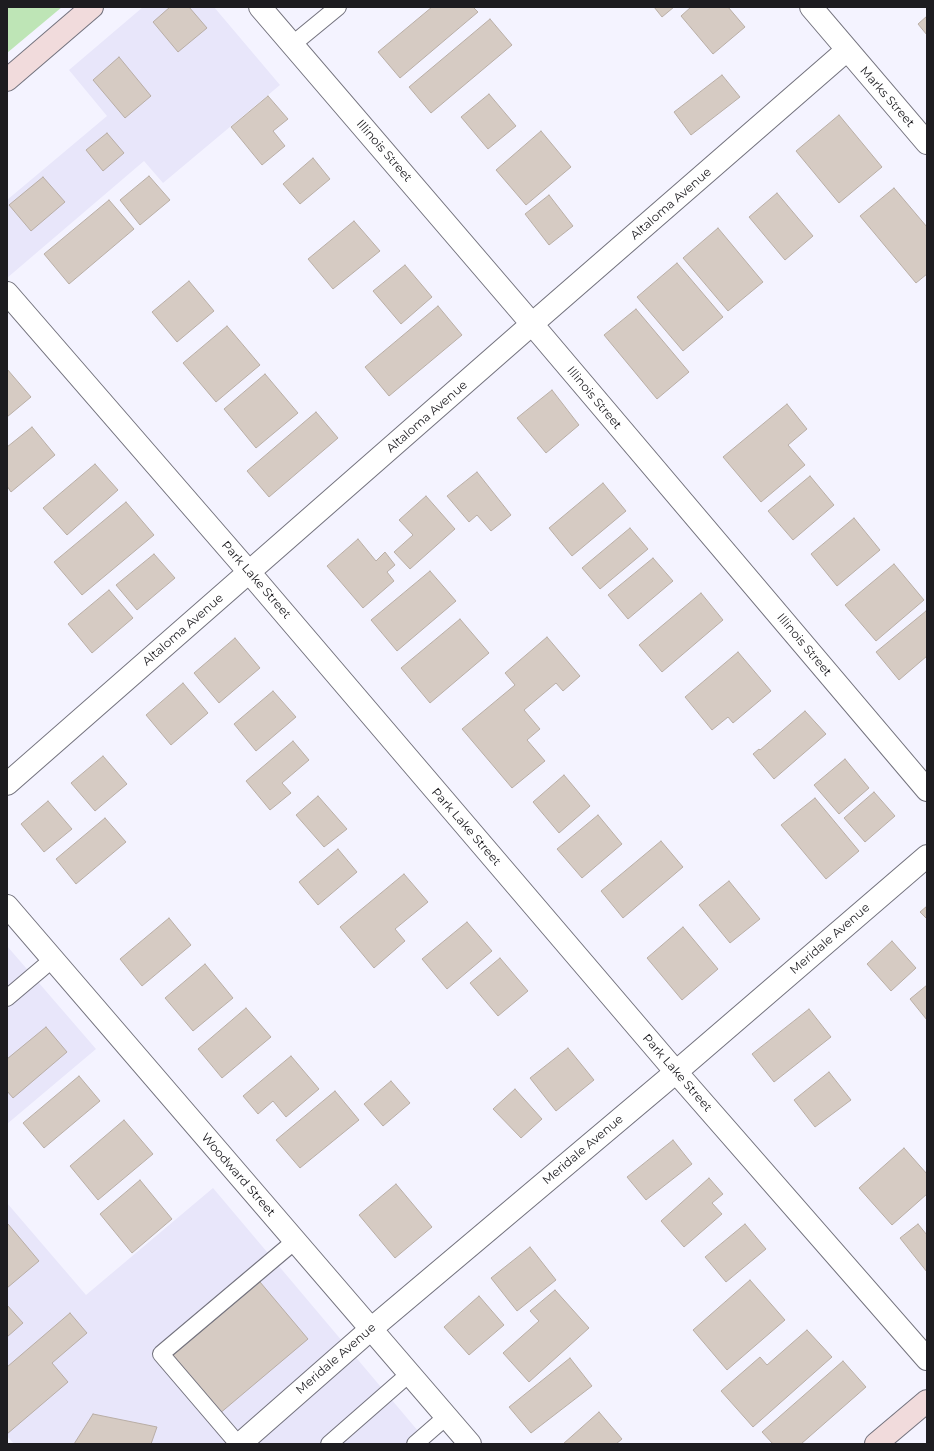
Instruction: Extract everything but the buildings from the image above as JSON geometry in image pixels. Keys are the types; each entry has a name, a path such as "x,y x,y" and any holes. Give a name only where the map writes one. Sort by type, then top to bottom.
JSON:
{"street":[{"path":"7,80 92,7"},
{"name":"Illinois Street","path":"260,7 532,324 927,790"},
{"name":"Marks Street","path":"811,7 927,143"},
{"name":"Altaloma Avenue","path":"7,784 847,50"},
{"name":"Park Lake Street","path":"7,293 249,572 676,1072 927,1360"},
{"name":"Meridale Avenue","path":"239,1444 370,1329 676,1072 927,856"},
{"name":"Woodward Street","path":"7,906 470,1444"},
{"path":"876,1444 927,1401"}],"lane":[{"path":"293,44 338,7"},
{"path":"7,998 53,959"},
{"path":"239,1444 161,1354 295,1241"},
{"path":"329,1444 409,1374"},
{"path":"415,1444 446,1417"}],"shaded area":[{"path":"143,7 214,7 280,85 163,183 144,161 7,278 7,200 107,116 69,70"},
{"path":"7,946 96,1049 7,1124"},
{"path":"213,1188 429,1444 14,1444 7,1436 7,1203 86,1295"}],"green space":[{"path":"7,7 62,7 7,53"}]}
